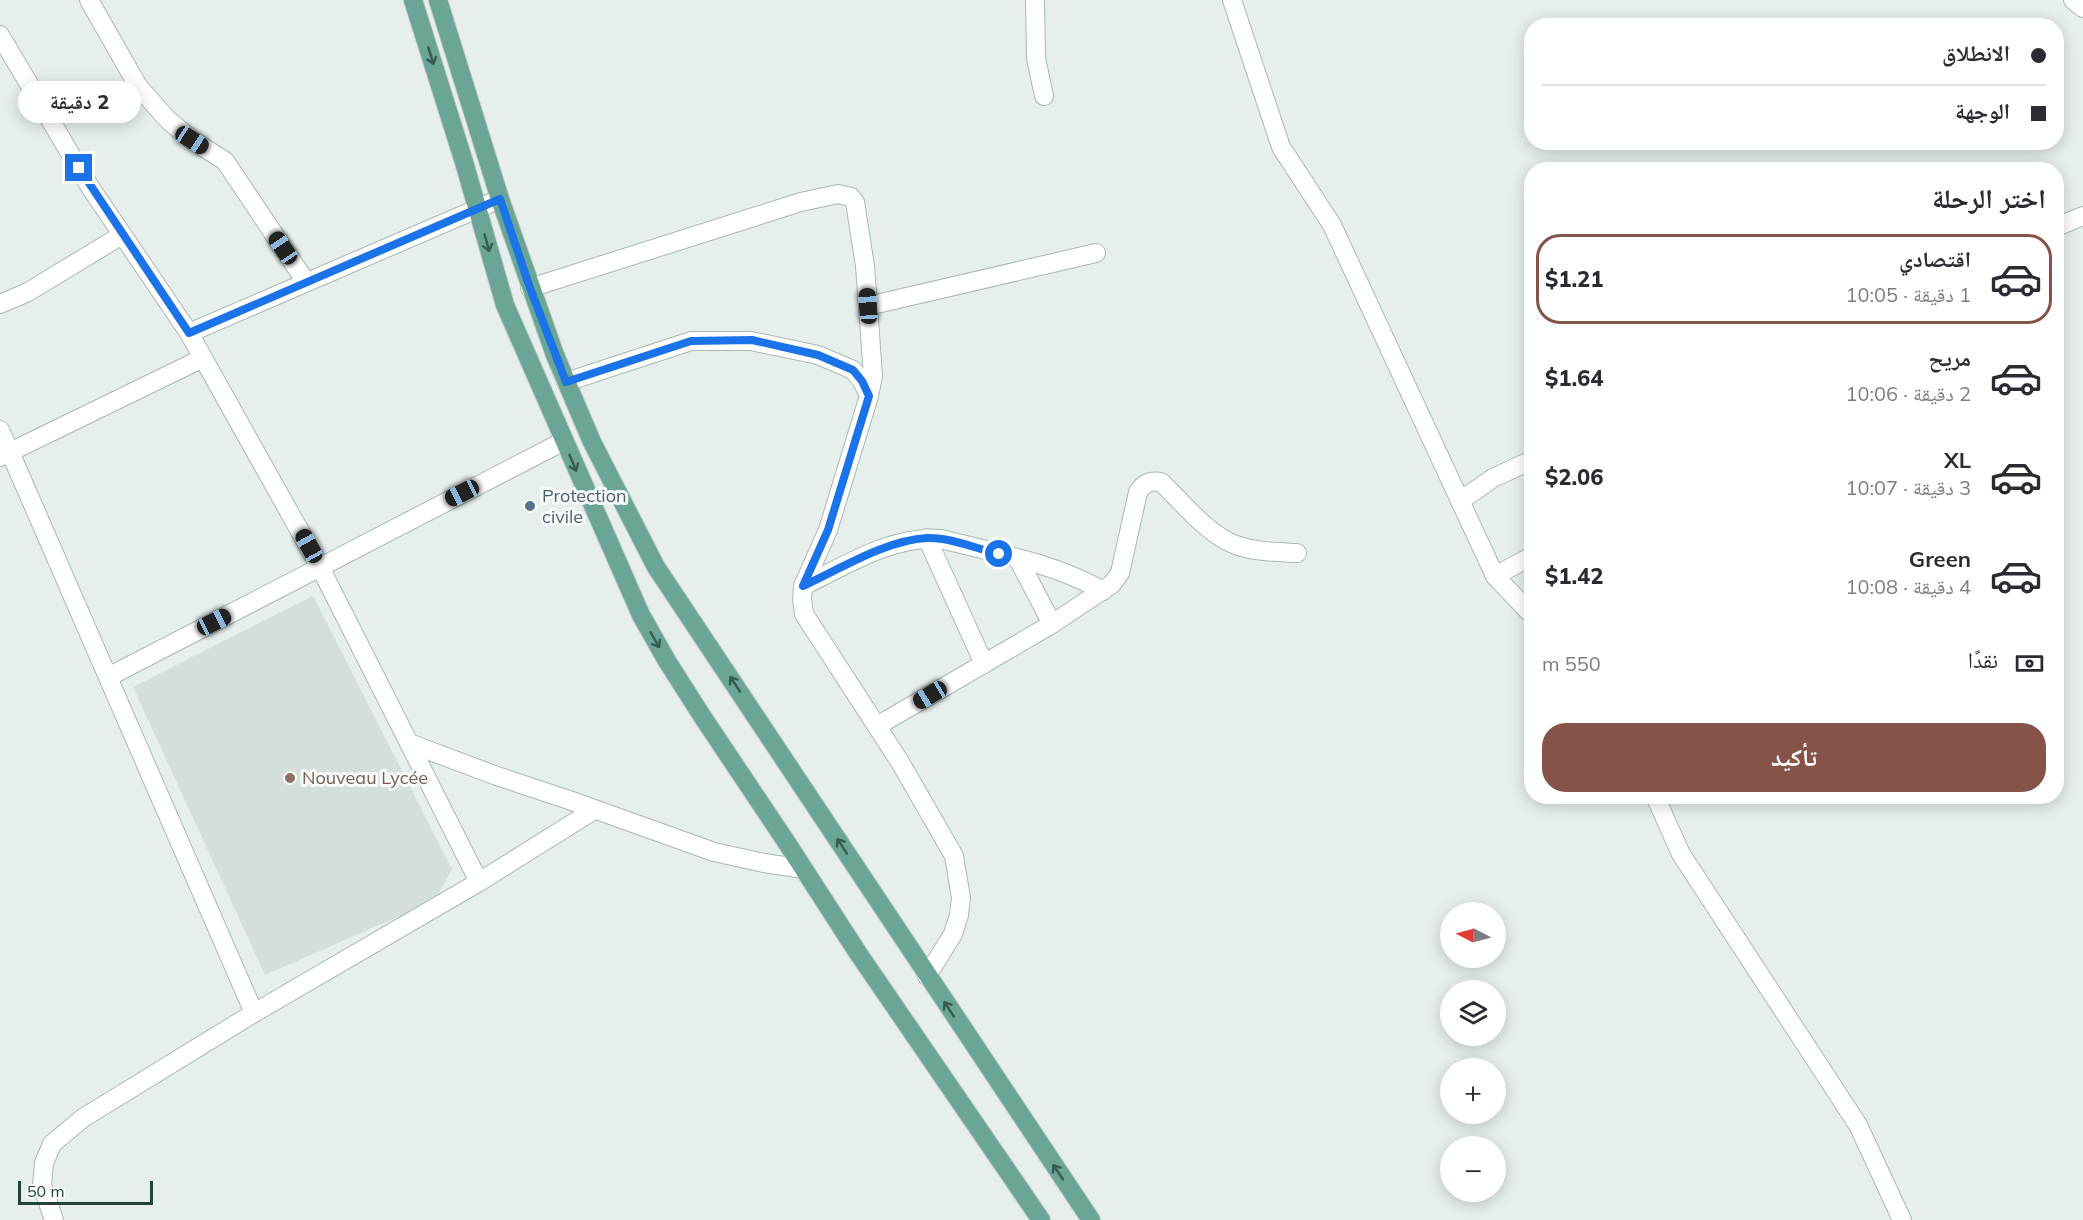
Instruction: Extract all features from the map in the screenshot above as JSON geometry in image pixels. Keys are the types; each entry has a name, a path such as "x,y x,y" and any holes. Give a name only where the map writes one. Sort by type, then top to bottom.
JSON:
{"main road":[{"path":"413,0 505,305 641,615 702,717 858,953 1041,1220"},
{"path":"438,0 500,199 530,288 566,382 592,442 656,567 1090,1220"}],"street":[{"path":"89,0 138,86 167,119 192,140 225,161 306,282"},
{"path":"1035,0 1036,58 1044,96"},
{"path":"2073,0 2083,8"},
{"path":"1230,3 1281,147 1332,225 1495,576 1524,607"},
{"path":"0,35 90,187 189,333 320,567 478,882"},
{"path":"530,288 801,202 838,194 850,196 855,202 865,266 873,376 828,530 803,586 804,615 900,762 954,856 961,898 959,915 953,934 927,976"},
{"path":"189,333 500,199"},
{"path":"2064,224 2083,216"},
{"path":"0,304 28,292 122,235"},
{"path":"868,306 1096,253"},
{"path":"566,382 691,341 752,340 818,355 853,370 862,381 869,396"},
{"path":"5,454 203,358"},
{"path":"0,430 5,454 108,677 254,1012"},
{"path":"108,677 564,441"},
{"path":"1460,501 1493,478 1524,464"},
{"path":"877,726 1052,624 1112,584 1120,573 1138,492 1143,484 1152,481 1161,482 1219,536 1236,545 1265,551 1297,553"},
{"path":"803,586 885,547 927,538 941,539 1050,567 1080,578 1103,591"},
{"path":"927,538 984,663"},
{"path":"1018,559 1052,624"},
{"path":"1495,576 1524,560"},
{"path":"410,743 714,852 764,864 804,869"},
{"path":"1659,804 1681,854 1858,1125 1902,1220"},
{"path":"54,1220 42,1185 44,1163 52,1143 83,1118 254,1012 478,882 594,810"}],"shaded area":[{"name":"Nouveau Lycée","path":"313,596 452,869 438,895 425,905 265,975 133,687"}],"place":[{"name":"Protection civile","path":"530,506"},
{"name":"Nouveau Lycée","path":"290,778"}],"route":[{"path":"79,168 189,333 500,199 530,288 566,382 691,341 752,340 818,355 853,370 862,381 869,396 828,530 803,586 885,547 927,538 941,539 999,554"}]}
